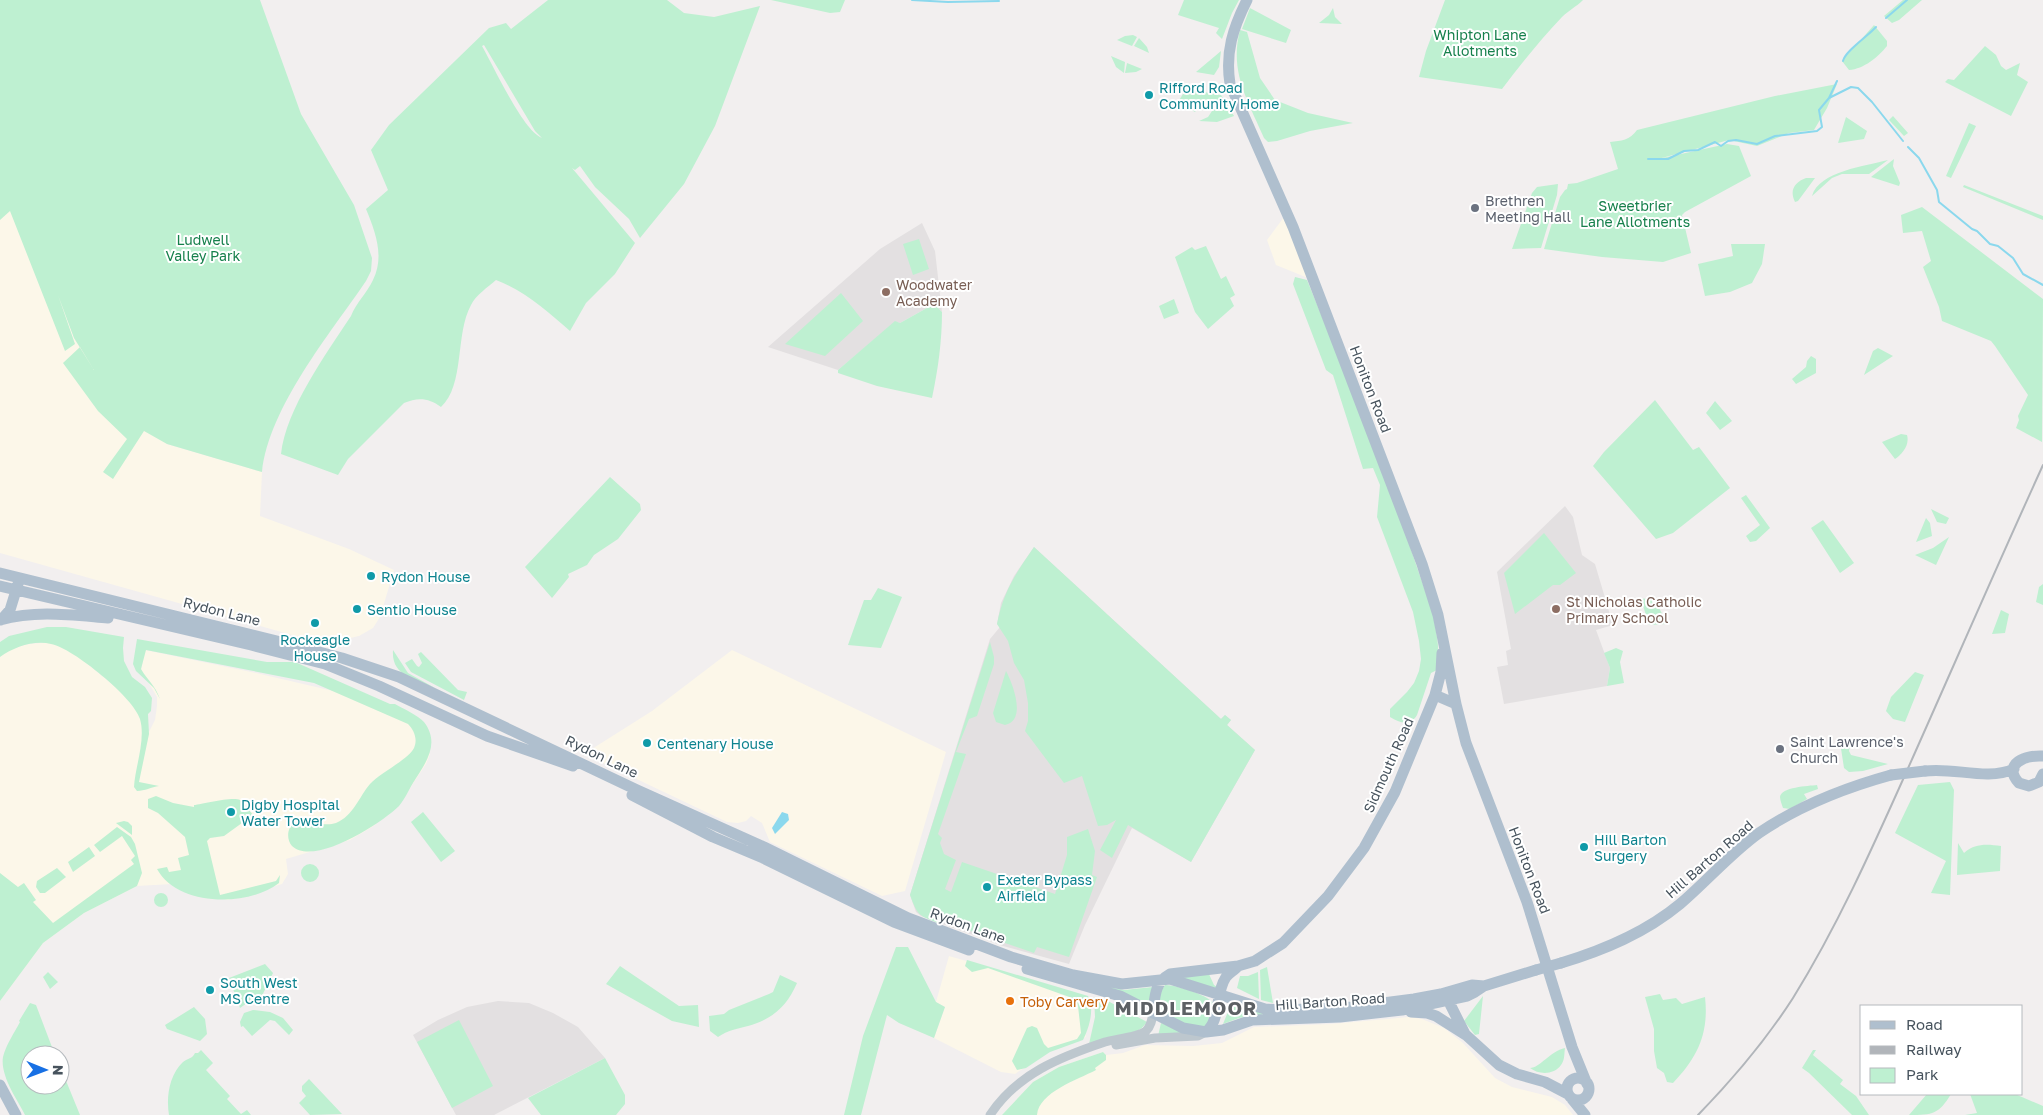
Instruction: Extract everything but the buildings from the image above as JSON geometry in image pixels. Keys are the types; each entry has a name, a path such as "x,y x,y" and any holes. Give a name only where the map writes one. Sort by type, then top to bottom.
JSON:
{"main road":[{"name":"Honiton Road","path":"1247,0 1231,38 1228,70 1230,84 1293,227 1418,556 1434,601 1466,743 1527,902 1572,1048 1587,1084"},
{"name":"Rydon Lane","path":"0,573 342,658 399,677 929,926 1011,957 1085,978 1122,984 1161,979"},
{"path":"0,620 10,610 20,578"},
{"name":"Rydon Lane","path":"0,586 325,664 379,686 487,736 584,771 713,837 772,862 894,922 1041,974 1120,996 1183,1028 1206,1032"},
{"path":"0,620 32,614 55,613 139,620"},
{"name":"Honiton Road","path":"1435,696 1442,662 1442,636"},
{"path":"1435,696 1456,704"},
{"name":"Sidmouth Road","path":"1161,979 1170,974 1238,966 1255,961 1283,943 1316,910 1364,848 1395,792 1435,696"},
{"path":"2043,756 2019,760 2014,769 2015,777 2019,783 2025,786 2032,786 2039,782 2043,774"},
{"path":"2030,757 2038,761 2043,769"},
{"name":"Hill Barton Road","path":"1987,774 2002,774 2014,769"},
{"name":"Hill Barton Road","path":"1161,979 1170,979 1265,1009 1352,1007 1459,1000 1484,986 1603,950 1642,931 1680,903 1759,833 1790,814 1851,786 1891,775 1959,770 1987,774 2019,783"},
{"path":"1206,1032 1214,1021 1219,994 1227,976 1238,966"},
{"path":"1153,1013 1157,987 1161,979"},
{"name":"Hill Barton Road","path":"1206,1032 1223,1030 1252,1020 1330,1018 1402,1010 1447,1001 1472,985 1484,986"},
{"path":"1447,1001 1466,1035"},
{"path":"1402,1010 1436,1016 1466,1035 1499,1065 1517,1074 1545,1082 1578,1100 1586,1096"},
{"name":"Honiton Road","path":"1570,1081 1572,1048"},
{"path":"1545,1082 1580,1079 1587,1084 1586,1096 1592,1115"},
{"path":"1570,1081 1567,1087 1570,1096 1585,1115"},
{"path":"0,1085 16,1115"}],"street":[{"path":"990,1115 1005,1095 1035,1070 1056,1059 1145,1032 1150,1025 1153,1013"},
{"path":"1093,1047 1155,1038 1198,1036 1206,1032"}],"shaded area":[{"path":"23,197 74,338 83,351 167,444 262,472 260,516 349,549 394,570 380,617 373,628 359,636 342,640 310,640 0,553 0,218"},
{"path":"1284,217 1308,278 1276,265 1267,240"},
{"name":"Woodwater Academy","path":"922,223 935,251 942,312 934,304 900,323 895,322 838,370 768,347 880,249"},
{"name":"St Nicholas Catholic Primary School","path":"1565,506 1573,517 1582,555 1595,564 1613,625 1596,630 1610,668 1607,686 1504,704 1497,667 1508,665 1506,651 1511,649 1497,572"},
{"path":"1034,547 1221,719 1225,715 1231,720 1227,725 1255,750 1191,862 1132,828 1085,925 1069,964 1003,946 921,916 916,912 910,895 990,639 1000,627 997,624 1001,603 1014,576"},
{"path":"53,642 73,652 129,698 149,732 155,720 157,697 141,670 145,650 256,673 389,704 415,717 430,754 426,764 398,806 372,827 350,840 286,859 288,874 282,884 228,900 172,884 137,886 84,913 43,943 0,1001 0,656 8,650 28,644"},
{"path":"732,650 946,752 905,891 882,896 770,842 762,823 751,816 746,821 738,823 727,822 584,754 652,711"},
{"path":"949,956 1076,993 1086,1037 1052,1049 1015,1074 1001,1072 934,1038 945,1007 936,1002"},
{"path":"498,1001 529,1003 553,1013 578,1027 605,1058 494,1115 456,1115 413,1035 438,1020 467,1007"},
{"path":"1409,1017 1422,1019 1444,1028 1463,1043 1495,1078 1512,1087 1552,1097 1565,1105 1573,1115 1002,1115 1033,1082 1059,1067 1103,1052 1106,1055 1123,1053 1145,1045 1193,1046 1222,1043 1254,1027 1331,1024"}],"green space":[{"name":"Ludwell Valley Park","path":"0,0 260,0 301,114 354,205 372,258 371,271 366,281 319,348 288,397 267,447 262,472 167,444 144,431 113,479 103,472 127,439 98,411 63,363 80,347 74,338 58,295 75,344 65,351 10,211 0,220"},
{"path":"548,0 667,0 684,13 714,17 760,6 715,126 684,184 640,238 629,219 595,187 580,166 575,170 572,168 635,243 615,274 586,303 570,331 526,296 496,280 471,305 463,330 454,386 449,397 441,407 423,399 404,403 348,459 338,475 281,454 284,437 308,382 371,285 377,271 377,244 373,226 366,209 388,190 371,150 389,125 489,28 506,23 511,29","holes":["484,45 535,131 542,138 534,133 526,124 482,46"]},
{"path":"771,0 845,0 840,12 830,13"},
{"path":"1184,0 1239,0 1222,39 1216,33 1219,28 1178,15"},
{"name":"Whipton Lane Allotments","path":"1445,0 1583,0 1554,25 1502,89 1419,77 1426,51"},
{"path":"1903,0 1922,0 1899,20 1892,23 1884,16"},
{"path":"1250,8 1291,30 1286,43 1242,29"},
{"path":"1333,8 1335,17 1342,24 1319,23 1329,15"},
{"path":"1874,25 1887,41 1887,46 1870,62 1849,70 1842,61"},
{"path":"1240,30 1247,32 1260,78 1275,100 1308,113 1353,123 1310,131 1268,142 1264,138 1242,86 1237,59"},
{"path":"1133,35 1137,37 1132,46 1117,40 1125,36"},
{"path":"1139,38 1147,47 1149,53 1134,46"},
{"path":"1985,46 1996,55 2001,66 2006,70 2020,63 2017,75 2028,82 2011,116 1945,82 1948,79 1954,80"},
{"path":"1221,51 1219,67 1214,75 1196,72"},
{"path":"1111,56 1125,62 1124,73 1116,67"},
{"path":"1127,63 1142,69 1136,72 1125,73"},
{"name":"Sweetbrier Lane Allotments","path":"1837,84 1827,108 1814,130 1789,133 1757,146 1729,140 1658,159 1727,144 1739,146 1751,176 1682,215 1691,253 1663,262 1602,257 1544,249 1560,197 1567,189 1568,184 1577,183 1618,169 1610,142 1628,138 1637,130 1775,96"},
{"path":"1193,90 1221,95 1234,116 1217,122 1199,121 1208,117 1212,111 1200,104 1195,112 1178,102 1183,94"},
{"path":"1893,116 1908,133 1904,136 1889,120"},
{"path":"1846,117 1867,131 1864,139 1838,143"},
{"path":"1969,123 1976,126 1951,178 1946,176"},
{"path":"1894,159 1893,166 1900,183 1899,186 1871,177"},
{"path":"1888,160 1869,174 1842,174 1832,178 1812,196 1816,188 1833,175 1856,167"},
{"path":"1806,178 1815,178 1798,201 1795,202 1793,198 1794,187"},
{"name":"Sweetbrier Lane Allotments","path":"1558,184 1557,195 1541,248 1512,249 1532,193 1537,187"},
{"path":"1964,185 2043,216 2043,220 1963,187"},
{"path":"1922,207 2043,299 2042,442 2016,428 2019,420 2018,416 2028,395 1991,341 1942,321 1939,307 1923,267 1931,261 1922,231 1903,233 1901,215"},
{"path":"919,239 929,269 913,275 903,244"},
{"path":"1731,244 1765,244 1762,264 1752,283 1730,292 1705,296 1698,264 1733,256"},
{"path":"1206,246 1221,279 1226,276 1235,295 1230,298 1234,306 1208,329 1195,312 1175,257 1192,247 1195,250"},
{"path":"1295,277 1307,280 1380,459 1433,614 1438,649 1437,670 1431,673 1417,715 1411,721 1405,723 1390,717 1390,709 1414,683 1419,671 1421,659 1413,612 1377,517 1380,485 1373,468 1363,469 1333,375 1326,370 1293,284"},
{"path":"841,293 863,321 825,356 785,344"},
{"path":"1174,299 1179,313 1164,319 1159,306"},
{"path":"934,304 942,312 942,323 932,398 877,386 838,373 838,370 895,321 900,323"},
{"path":"1878,348 1893,356 1864,375 1873,351"},
{"path":"1811,356 1816,359 1816,373 1796,384 1792,379 1806,367 1807,361"},
{"path":"1655,400 1693,450 1699,447 1730,488 1673,533 1656,539 1593,466 1604,452"},
{"path":"1715,401 1732,421 1720,430 1706,413"},
{"path":"1901,434 1907,435 1908,439 1903,452 1895,459 1882,442"},
{"path":"610,477 640,504 641,510 618,539 594,555 587,565 568,574 569,577 552,598 525,567"},
{"path":"1746,495 1770,528 1756,541 1750,542 1746,536 1760,525 1741,498"},
{"path":"1931,509 1949,518 1946,524 1937,522"},
{"path":"1926,518 1930,523 1932,536 1916,542"},
{"path":"1823,520 1854,563 1840,573 1811,528"},
{"path":"1544,533 1576,573 1560,585 1553,585 1515,614 1504,573"},
{"path":"1949,537 1936,565 1915,555 1933,548"},
{"path":"1034,547 1221,719 1225,715 1231,720 1227,725 1255,750 1191,862 1128,825 1112,858 1100,850 1116,820 1107,825 1098,826 1082,776 1064,783 1025,731 1028,721 1028,703 1024,680 1014,663 1008,641 997,624 1011,583"},
{"path":"2043,584 2043,605 2036,602 2039,587"},
{"path":"878,588 902,597 881,648 848,645 864,600 871,600"},
{"path":"1650,598 1660,610 1666,624 1649,625 1641,599"},
{"path":"2001,610 2009,614 2005,633 1992,634"},
{"path":"47,627 66,627 124,637 124,661 132,677 145,687 152,698 151,711 148,714 149,734 139,782 159,786 137,791 134,787 142,736 140,719 127,699 101,675 73,654 51,644 24,645 0,657 0,642 9,636"},
{"path":"137,639 267,662 295,662 390,704 395,704 418,717 429,730 431,746 429,754 403,801 390,813 363,832 331,847 316,851 302,851 290,843 288,833 290,827 299,821 331,824 347,816 370,784 401,761 414,748 415,735 410,726 314,683 146,650 141,669 156,690 160,699 154,688 136,671 133,664"},
{"path":"990,642 994,664 977,716 969,719 956,752 966,754 938,834 942,838 940,843 944,854 956,860 945,889 951,892 962,862 1055,894 1067,855 1067,837 1088,829 1095,851 1092,875 1097,877 1069,957 1037,947 1034,953 942,921 940,924 920,914 915,908 910,895"},
{"path":"1616,648 1623,651 1620,662 1624,683 1607,686 1610,668 1604,653"},
{"path":"393,650 408,673 435,688 412,679 400,671 393,659"},
{"path":"421,652 458,690 467,692 464,700 411,672 405,663 412,659 419,667 422,663 418,654"},
{"path":"1006,671 1015,693 1017,710 1012,722 1005,725 996,722 993,713"},
{"path":"1915,672 1924,675 1905,722 1893,719 1886,711 1891,697"},
{"path":"1840,742 1850,746 1849,751 1851,755 1888,764 1863,771 1849,772 1844,768"},
{"path":"1950,782 1954,790 1950,895 1931,893 1946,861 1895,833 1918,785"},
{"path":"1817,785 1818,789 1804,794 1807,799 1790,809 1783,808 1780,797 1785,791"},
{"path":"156,796 173,803 194,807 194,805 225,800 240,800 253,815 224,836 210,838 207,841 220,895 276,881 280,875 279,883 266,891 232,899 214,899 181,891 167,881 157,869 167,867 169,872 181,870 178,858 189,855 185,837 158,813 148,808 148,799"},
{"path":"423,812 455,851 441,862 411,822"},
{"path":"124,821 132,826 132,835 116,823"},
{"path":"117,827 131,837 135,844 142,873 137,886 84,913 43,943 0,1001 0,873 18,887 24,883 36,900 33,902 53,923 134,864 131,860 135,856 122,836 100,852 94,845"},
{"path":"1958,843 1964,853 1972,847 1981,845 2001,846 2000,871 1957,875"},
{"path":"89,847 95,856 73,872 68,862"},
{"path":"306,864 314,864 319,869 317,880 306,882 301,877 301,869"},
{"path":"57,868 66,877 45,893 40,893 36,887 37,881"},
{"path":"161,893 166,895 168,900 166,905 161,907 156,905 154,900 156,895"},
{"path":"896,947 908,947 936,1002 945,1007 934,1038 899,1023 887,1015 861,1115 844,1115 863,1036"},
{"path":"967,960 1088,996 1091,1012 1083,1040 1050,1052 1026,1068 1017,1070 1012,1061 1027,1028 1032,1026 1037,1028 1044,1044 1048,1048 1077,1039 1081,1033 1078,1006 1075,999 988,968 972,972 965,966"},
{"path":"265,964 273,973 259,1002 247,1003 240,1008 229,978"},
{"path":"620,966 679,1006 698,1005 699,1027 672,1021 606,984"},
{"path":"1267,967 1273,1003 1261,1000 1260,970"},
{"path":"48,972 58,982 50,989 43,977"},
{"path":"1208,972 1214,985 1217,987 1216,989 1180,978"},
{"path":"1258,972 1259,999 1237,988 1240,976 1248,976"},
{"path":"780,975 797,983 784,1005 772,1015 765,1020 729,1031 718,1037 710,1031 709,1016 724,1014 729,1010 773,992"},
{"path":"1082,980 1124,990 1153,987 1150,1006"},
{"path":"1165,985 1192,991 1212,1002 1214,1007 1209,1025 1196,1027 1158,1011 1157,998"},
{"path":"1660,994 1663,1000 1676,998 1682,1004 1705,997 1705,1022 1700,1044 1689,1064 1673,1083 1667,1082 1664,1073 1657,1068 1654,1051 1654,1029 1645,997"},
{"path":"1483,996 1479,1034 1475,1035 1464,1021"},
{"path":"1094,997 1106,1000 1147,1022 1137,1031 1089,1044 1095,1017"},
{"path":"1232,1002 1273,1013 1239,1018 1223,1024"},
{"path":"30,1003 36,1005 51,1045 20,1045 20,1095 70,1095 70,1090 80,1115 25,1115 10,1087 3,1064 3,1057 19,1021"},
{"path":"194,1007 205,1019 207,1034 200,1041 167,1029 165,1025"},
{"path":"253,1010 270,1012 283,1018 293,1030 289,1035 275,1021 270,1020 252,1036 243,1026 241,1027 240,1022 244,1013"},
{"path":"459,1020 493,1086 452,1108 417,1042"},
{"path":"1161,1023 1181,1031 1181,1034 1158,1036"},
{"path":"1565,1048 1564,1059 1554,1071 1542,1073 1530,1068 1538,1065 1555,1052"},
{"path":"201,1050 213,1063 206,1070 230,1096 227,1099 241,1114 247,1110 251,1115 169,1115 168,1094 174,1073 183,1062"},
{"path":"1813,1050 1816,1050 1813,1055 1843,1080 1840,1084 1856,1096 1869,1115 1852,1115 1802,1068"},
{"path":"1103,1052 1106,1055 1106,1060 1095,1068 1096,1070 1052,1093 1039,1107 1037,1115 1002,1115 1033,1082 1059,1067"},
{"path":"605,1058 625,1095 625,1104 616,1115 541,1115 528,1098"},
{"path":"309,1079 342,1114 310,1115 299,1103 306,1096 302,1091 302,1086"},
{"path":"1926,1095 1950,1095 1943,1106 1935,1112 1924,1115 1909,1115"},
{"path":"1970,1095 2017,1095 2043,1106 2043,1115 1965,1115 1977,1113"}],"water":[{"path":"782,812 788,814 789,820 775,834 772,828"}],"waterway":[{"path":"912,0 948,2 999,1"},
{"path":"1886,18 1907,0"},
{"path":"1843,61 1852,48 1876,27"},
{"path":"1648,159 1668,159 1684,151 1698,150 1715,142 1721,146 1728,141 1736,140 1757,144 1775,136 1817,131 1822,127 1819,110 1829,98 1837,81"},
{"path":"1829,98 1851,87 1858,88 1872,102 1903,141"},
{"path":"1908,147 1919,158 1937,190 1939,202 1977,231 1990,244 1998,246 2013,258 2023,274 2043,285"}],"railway":[{"path":"1698,1115 1772,1029 1793,998 1824,944 1879,832 2043,465"}],"place":[{"name":"Rifford Road Community Home","path":"1149,95"},
{"name":"Brethren Meeting Hall","path":"1475,208"},
{"name":"Woodwater Academy","path":"886,292"},
{"name":"Rydon House","path":"371,576"},
{"name":"Sentio House","path":"357,609"},
{"name":"St Nicholas Catholic Primary School","path":"1556,609"},
{"name":"Rockeagle House","path":"315,623"},
{"name":"Centenary House","path":"647,743"},
{"name":"Saint Lawrence's Church","path":"1780,749"},
{"name":"Digby Hospital Water Tower","path":"231,812"},
{"name":"Hill Barton Surgery","path":"1584,847"},
{"name":"Exeter Bypass Airfield","path":"987,887"},
{"name":"South West MS Centre","path":"210,990"},
{"name":"Toby Carvery","path":"1010,1001"}],"district":[{"name":"MIDDLEMOOR","path":"1186,1007"}]}
